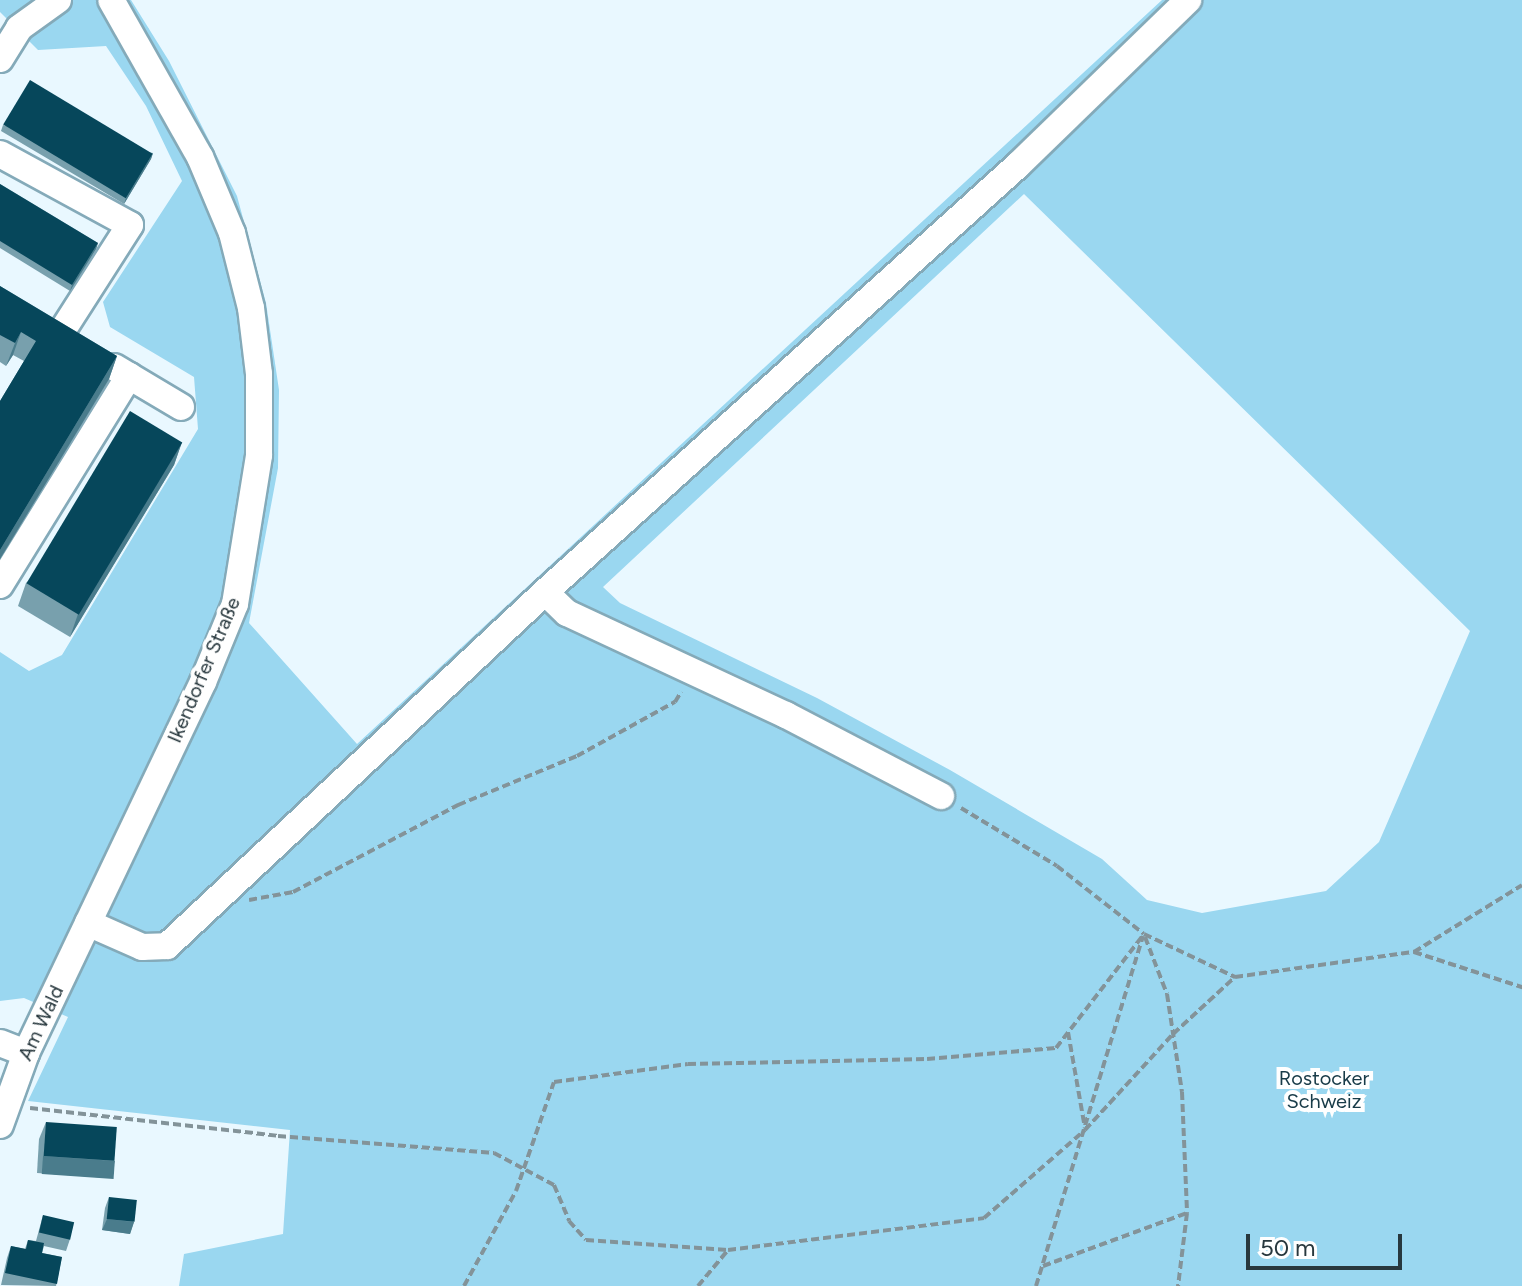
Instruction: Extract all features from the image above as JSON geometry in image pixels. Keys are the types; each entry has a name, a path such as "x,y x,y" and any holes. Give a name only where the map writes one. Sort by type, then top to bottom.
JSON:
{"street":[{"path":"0,59 19,28 58,0"},
{"name":"Ikendorfer Straße","path":"88,923 235,604 259,455 259,374 251,308 232,233 200,157 111,0"},
{"path":"88,923 142,947 167,946 545,592 1018,165 1188,0"},
{"path":"0,154 130,225 61,333"},
{"path":"37,318 181,407"},
{"path":"0,585 129,376"},
{"path":"545,592 567,613 695,672 941,796"},
{"name":"Am Wald","path":"3,1115 26,1053 88,923"},
{"path":"0,1043 26,1053"}],"path":[{"path":"207,909 293,892 458,805 577,756 675,702 695,672"},
{"path":"941,796 1057,866 1144,934 1235,977 1414,952 1522,885"},
{"path":"464,1286 525,1167 554,1082 688,1064 927,1059 1056,1048 1144,934"},
{"path":"1144,934 1167,994 1182,1092 1187,1213 1178,1286"},
{"path":"1036,1286 1144,934"},
{"path":"1414,952 1522,987"},
{"path":"3,1115 494,1153 554,1185 569,1221 586,1240 728,1250 984,1218 1085,1130 1173,1034 1235,977"},
{"path":"1068,1032 1085,1130"},
{"path":"1043,1266 1187,1213"},
{"path":"698,1286 728,1250"}],"green space":[{"name":"Rostocker Schweiz","path":"0,0 131,0 169,61 237,196 266,303 279,390 278,468 249,623 357,744 1162,0 1522,0 1522,1286 179,1286 184,1254 283,1234 290,1130 28,1101 68,1017 24,998 0,1001 0,652 29,671 62,655 198,429 194,377 110,327 103,302 182,181 146,106 106,46 38,50 0,12","holes":["1024,194 1470,631 1379,842 1326,891 1202,913 1147,900 1102,859 950,770 817,698 620,603 603,587"]}],"building":[{"path":"30,80 153,154 126,198 3,125"},
{"path":"0,184 98,243 72,285 0,241"},
{"path":"0,286 117,356 0,550 0,401 36,341 21,332 15,343 0,335"},
{"path":"130,411 182,442 79,615 26,583"},
{"path":"46,1122 117,1127 114,1161 44,1156"},
{"path":"109,1197 137,1200 135,1222 107,1219"},
{"path":"43,1215 74,1222 70,1240 39,1233"},
{"path":"28,1240 44,1243 42,1253 62,1257 57,1284 5,1273 11,1246 26,1249"}]}
